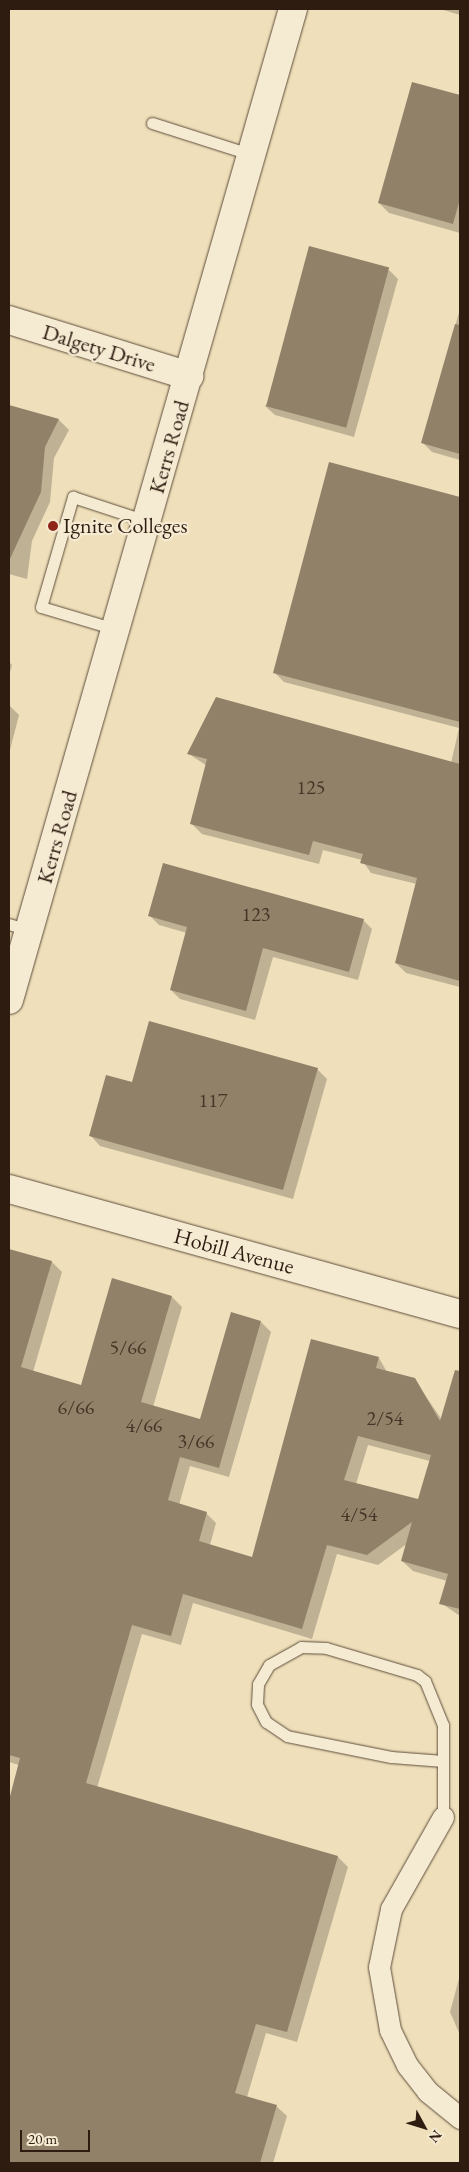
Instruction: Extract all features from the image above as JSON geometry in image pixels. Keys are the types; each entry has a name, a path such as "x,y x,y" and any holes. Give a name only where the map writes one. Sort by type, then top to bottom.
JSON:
{"main road":[{"name":"Kerrs Road","path":"9,1000 19,927 117,629 293,9"},
{"name":"Dalgety Drive","path":"9,320 189,376"},
{"name":"Hobill Avenue","path":"9,1189 460,1314"}],"street":[{"path":"443,1817 391,1910 379,1966 390,2030 408,2065 427,2091 460,2118"}],"lane":[{"path":"152,124 252,155"},
{"path":"117,629 40,607 73,497 148,521"},
{"path":"443,1762 391,1757 286,1736 266,1722 257,1704 258,1684 269,1665 301,1647 326,1648 417,1675 425,1681 443,1725 443,1762 443,1817"}],"building":[{"path":"412,82 460,95 460,199 453,224 378,203"},
{"path":"309,246 389,267 346,428 266,406"},
{"path":"455,324 460,325 460,454 421,443"},
{"path":"9,405 59,419 45,447 41,492 9,561"},
{"path":"329,462 460,497 460,722 273,673"},
{"path":"216,697 460,764 460,981 395,963 417,878 360,863 363,854 313,841 309,855 190,824 207,759 187,754"},
{"path":"163,863 364,919 349,972 263,948 246,1011 170,990 187,927 148,916"},
{"path":"149,1021 318,1068 283,1190 89,1136 106,1075 132,1082"},
{"path":"9,1249 52,1261 21,1367 81,1385 112,1278 172,1296 141,1402 200,1419 231,1312 261,1321 219,1468 180,1457 168,1500 207,1512 199,1541 252,1557 311,1339 379,1357 376,1368 415,1378 440,1421 455,1370 460,1371 460,1609 439,1604 448,1574 401,1561 412,1522 367,1555 327,1545 302,1629 183,1594 171,1636 132,1625 86,1783 338,1856 287,2032 256,2024 235,2093 277,2105 260,2163 9,2163 9,1800 20,1758 9,1755","holes":["358,1436 431,1455 418,1499 344,1480"]}],"place":[{"name":"Ignite Colleges","path":"53,526"}]}
